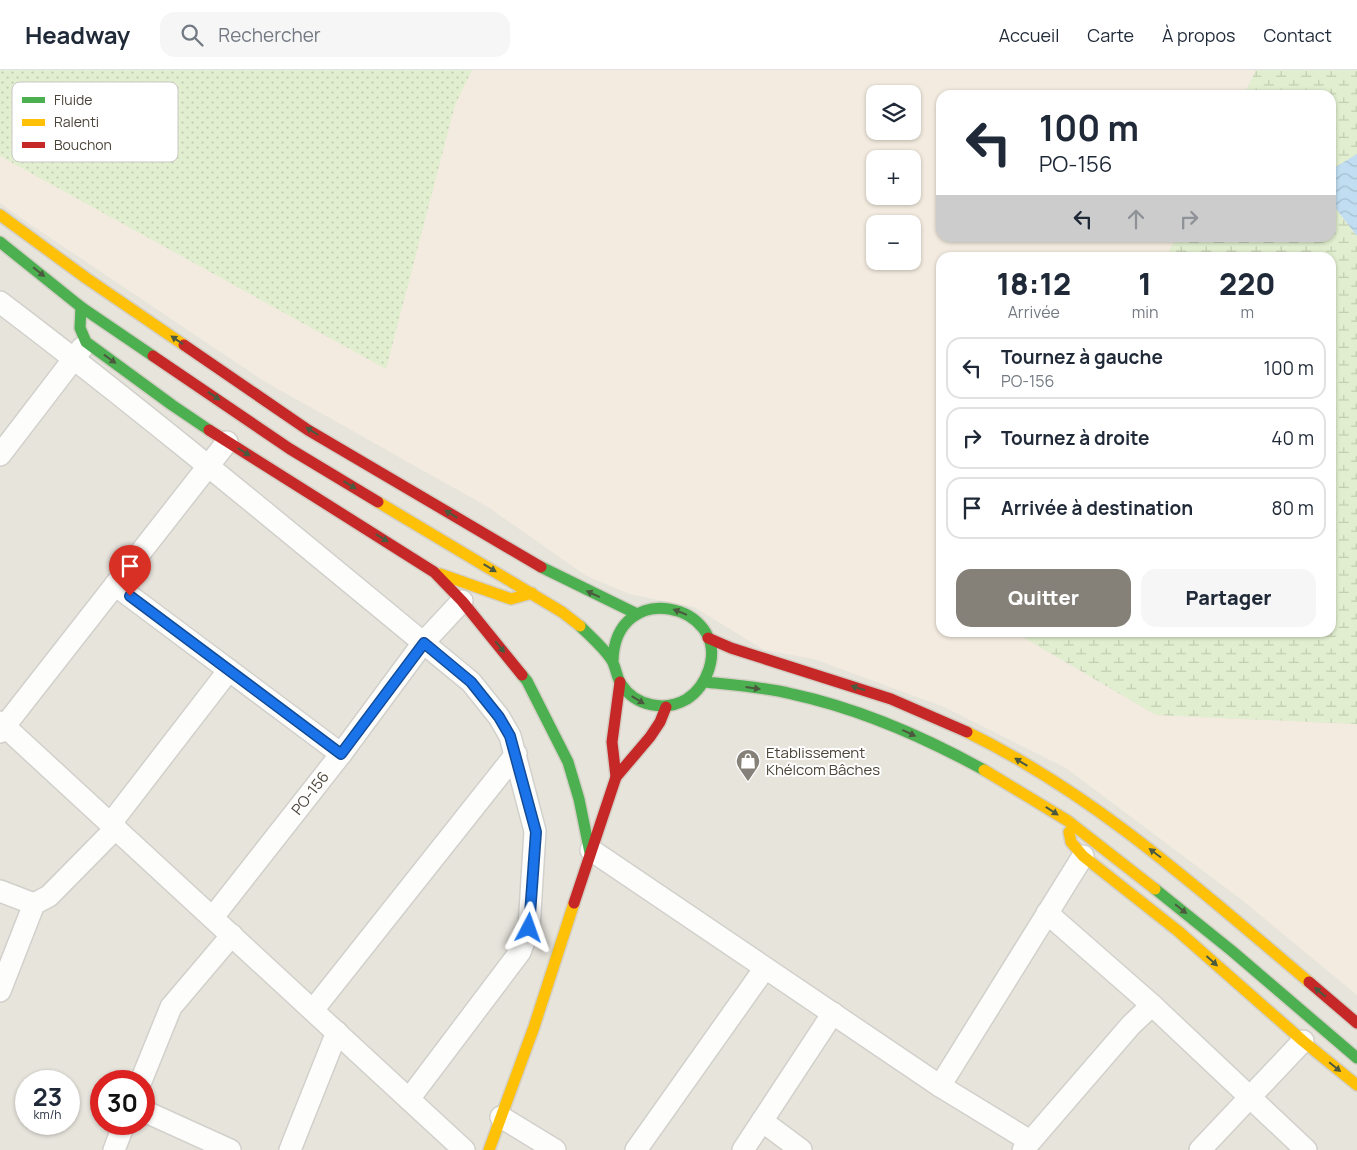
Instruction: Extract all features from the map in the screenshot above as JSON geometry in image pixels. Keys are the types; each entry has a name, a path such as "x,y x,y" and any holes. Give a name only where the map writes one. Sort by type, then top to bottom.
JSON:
{"main road":[{"path":"0,215 86,278 308,430 556,575 637,614"},
{"path":"0,242 81,307 290,449 562,612 582,627 613,661"},
{"path":"81,307 80,350 172,405 227,442 434,572 511,599 532,593"},
{"path":"434,572 462,601 526,681 568,762 579,799 590,852"},
{"path":"664,607 678,610 691,616 701,626 708,638 712,655 710,672 705,682 692,697 680,704 655,707 644,704 634,699 620,682 615,672 613,661 614,647 618,634 627,622 637,614 650,609 664,607"},
{"path":"708,638 731,648 891,699 951,724 994,745 1082,798 1171,865 1357,1023"},
{"path":"616,777 612,762 612,744 620,682"},
{"path":"705,682 779,691 818,700 906,731 1027,795 1068,821 1115,856 1189,915 1357,1058"},
{"path":"489,1150 534,1027 616,777 650,737 660,722 666,707"},
{"path":"1068,821 1071,842 1083,856 1178,931 1303,1041 1357,1085"}],"street":[{"path":"0,302 80,350 208,466 471,682 499,717 510,736 536,832 529,928 520,952 409,1099"},
{"path":"0,454 80,350"},
{"path":"227,442 2,727 114,826 464,1150"},
{"path":"115,585 341,754"},
{"name":"PO-156","path":"213,917 341,754 424,643 462,601"},
{"path":"0,991 34,904 49,896 114,826 229,670"},
{"path":"313,1010 516,754"},
{"path":"590,852 833,1013 1026,1146 1131,1026 1152,1005"},
{"path":"940,1086 1083,856"},
{"path":"0,891 34,904"},
{"path":"1047,913 1152,1005 1306,1150"},
{"path":"145,1070 171,1007 232,935"},
{"path":"636,1150 765,968"},
{"path":"743,1150 833,1013"},
{"path":"290,1150 337,1032"},
{"path":"1200,1150 1248,1097 1303,1041"},
{"path":"155,1116 230,1150"},
{"path":"502,1117 556,1150"},
{"path":"762,1121 801,1150"},
{"path":"114,1150 120,1135"}],"shaded area":[{"path":"0,70 1357,70 1357,1150 0,1150"},
{"path":"0,70 1256,70 1246,90 936,90 936,242 1174,242 1169,252 936,252 936,637 1023,637 1156,715 1357,724 1357,995 1242,900 1066,768 944,707 814,659 764,650 694,607 629,594 585,575 488,507 264,381 0,203"}],"green space":[{"path":"0,70 472,70 455,105 386,369 0,156"},
{"path":"1256,70 1357,70 1357,154 1336,167 1336,90 1246,90"},
{"path":"1336,209 1357,236 1357,724 1156,715 1023,637 1336,637 1336,252 1169,252 1174,242 1336,242"}],"water":[{"path":"1357,154 1357,236 1336,209 1336,167"}],"traffic: fast":[{"path":"0,242 81,307 153,356"},
{"path":"81,307 80,328 86,342 209,430"},
{"path":"541,567 637,614"},
{"path":"580,626 611,659 619,681 627,691 642,702 651,705 660,706 678,703 695,693 709,669 711,647 703,629 688,616 670,609 650,609 632,618 619,635 613,661"},
{"path":"522,675 527,681 568,762 579,799 590,853"},
{"path":"705,682 771,690 841,707 891,725 984,770"},
{"path":"1155,889 1232,951 1357,1058"}],"traffic: slow":[{"path":"0,215 86,278 184,345"},
{"path":"378,502 562,612 580,626"},
{"path":"440,574 511,599 532,593"},
{"path":"967,732 1014,757 1060,785 1146,846 1309,982"},
{"path":"984,770 1068,821 1155,889"},
{"path":"1069,832 1071,842 1083,856 1178,931 1303,1041 1357,1085"},
{"path":"489,1150 534,1027 574,903"}],"traffic: jam":[{"path":"184,345 308,430 541,567"},
{"path":"153,356 290,449 378,502"},
{"path":"209,430 434,572 462,601 522,675"},
{"path":"708,638 731,648 891,699 967,732"},
{"path":"616,777 612,742 620,682"},
{"path":"574,903 616,777 650,737 660,722 666,707"},
{"path":"1309,982 1357,1023"}],"place":[{"name":"Etablissement Khélcom Bâches","path":"748,782"}],"route":[{"path":"130,596 341,754 424,643 471,682 499,717 510,736 536,832 529,928"}]}
